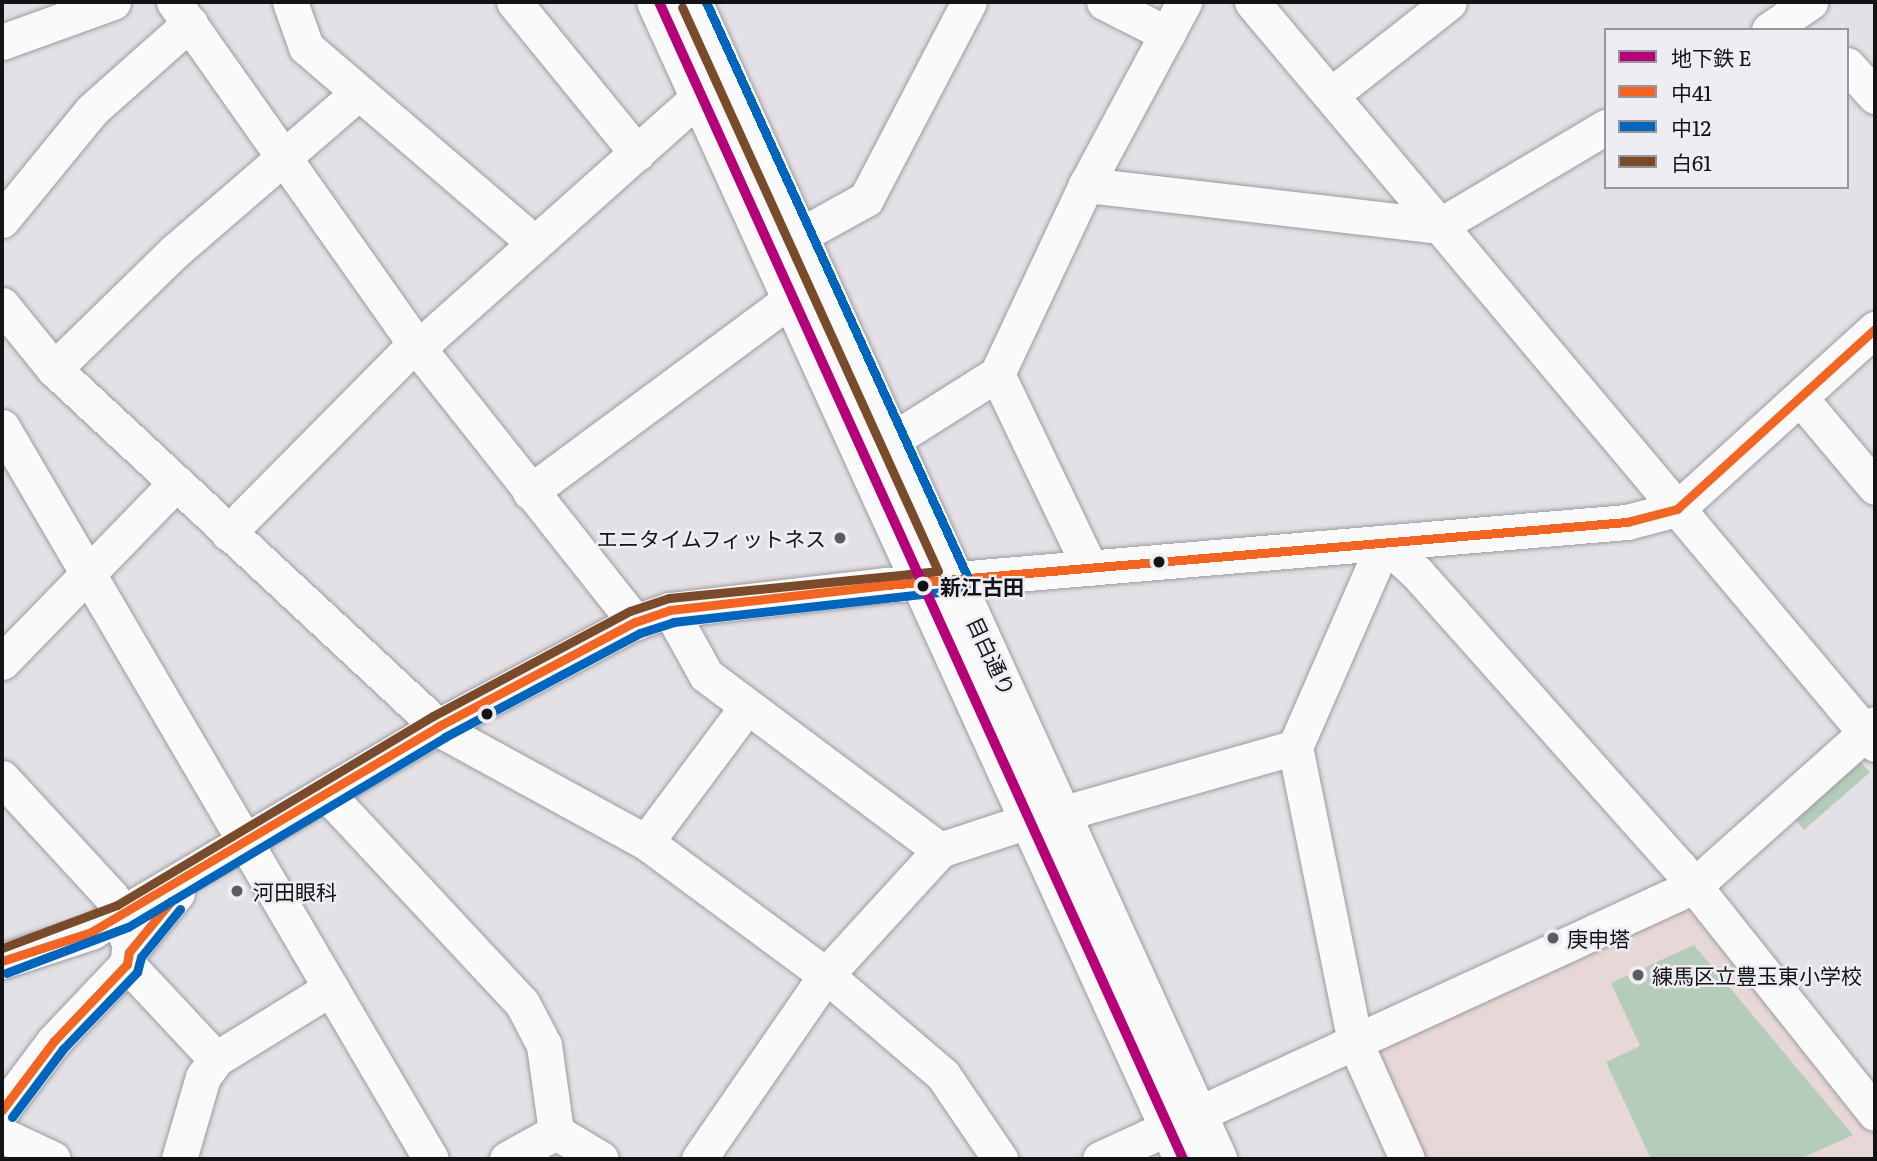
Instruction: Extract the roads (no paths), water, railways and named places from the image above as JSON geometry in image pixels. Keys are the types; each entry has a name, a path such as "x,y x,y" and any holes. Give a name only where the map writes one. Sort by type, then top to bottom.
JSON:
{"main road":[{"name":"目白通り","path":"656,2 794,297 939,582 1046,817 1183,1133 1218,1159"},
{"name":"目白通り","path":"693,2 801,235 889,443 939,582"}],"street":[{"path":"2,42 113,2"},
{"path":"290,2 306,47 357,94 535,243"},
{"path":"514,2 637,153"},
{"path":"801,235 866,199 969,2"},
{"path":"1104,2 1167,34"},
{"path":"889,443 997,374 1086,186 1184,2"},
{"path":"1100,1159 1183,1133 1355,1042 1694,886 1872,734 1677,509 1252,2"},
{"path":"1331,95 1449,2"},
{"path":"1773,28 1804,11"},
{"path":"2,220 92,110 182,13 416,346 635,622"},
{"path":"1849,67 1875,96"},
{"path":"54,369 175,251 357,94"},
{"path":"228,533 416,346 700,96"},
{"path":"1086,186 1439,226 1604,128"},
{"path":"530,492 794,297"},
{"path":"2,304 54,369 439,726 646,842 826,975 943,1075 1000,1159"},
{"path":"2,961 71,940 123,916 439,726 635,622 670,610 1090,568 1626,522 1677,509 1875,329"},
{"path":"997,374 1090,568"},
{"path":"1801,399 1875,486"},
{"path":"2,427 432,1159"},
{"path":"2,662 176,484"},
{"path":"1384,543 1295,747 1355,1042 1407,1159"},
{"path":"1384,543 1417,573 1694,886 1875,1113"},
{"path":"670,610 706,675 746,708 940,850"},
{"path":"646,842 746,708"},
{"path":"699,1159 826,975 940,850 1046,817 1295,747"},
{"path":"2,778 123,916 128,958 216,1059"},
{"path":"326,793 522,1003 544,1045 556,1132"},
{"path":"2,1110 54,1041 128,958 190,876"},
{"path":"179,1159 203,1077 216,1059 331,988"},
{"path":"507,1159 556,1132"},
{"path":"556,1132 601,1159"},
{"path":"2,1135 53,1159"}],"metro line":[{"name":"E","path":"659,2 1183,1159"}],"place":[{"name":"エニタイムフィットネス","path":"840,538"},
{"name":"新江古田","path":"923,586"},
{"name":"河田眼科","path":"237,891"},
{"name":"庚申塔","path":"1553,938"},
{"name":"練馬区立豊玉東小学校","path":"1638,975"}]}
